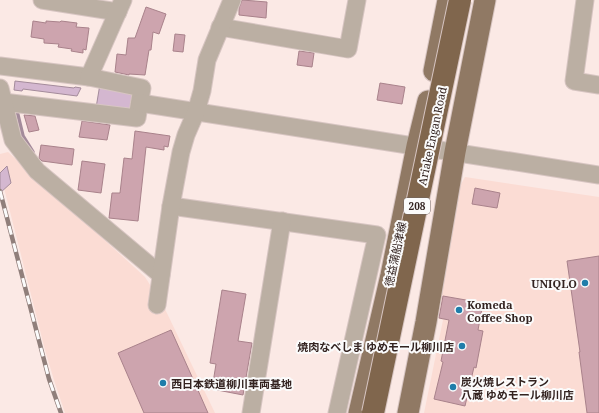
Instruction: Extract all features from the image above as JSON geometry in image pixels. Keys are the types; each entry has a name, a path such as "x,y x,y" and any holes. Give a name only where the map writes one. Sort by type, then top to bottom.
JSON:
{"highway":[{"name":"Ariake Engan Road","path":"374,413 460,0"}],"main road":[{"name":"徳益蒲船津線","path":"359,413 383,310 417,146 429,99 448,0"},
{"path":"408,413 426,322 455,152 485,0"}],"street":[{"path":"42,0 120,6 89,77"},
{"path":"157,305 171,206 181,152 202,91 207,60 232,0"},
{"path":"220,27 348,49 357,0"},
{"path":"585,0 574,81 599,85"},
{"path":"0,66 89,77 142,88 137,118 1,95 13,140 37,171 161,275"},
{"path":"140,103 599,175"},
{"path":"171,206 377,235 337,413"},
{"path":"250,413 282,221"},
{"path":"361,306 383,310"}],"shaded area":[{"path":"15,81 81,88 77,96 23,89 22,91 14,90"},
{"path":"100,84 133,91 130,110 96,108"},
{"path":"8,152 145,277 164,307 215,413 65,413 45,350 0,172 0,154"},
{"path":"7,166 11,183 0,193 0,173"},
{"path":"465,177 599,197 599,413 424,413 443,320 430,316 459,188"}],"building":[{"path":"242,0 267,2 266,18 239,15 239,8"},
{"path":"146,7 166,14 159,34 153,32 151,50 149,50 145,75 129,75 115,72 117,54 126,55 128,38 135,38"},
{"path":"33,21 46,23 46,21 61,21 77,23 76,27 89,28 86,50 83,49 83,53 71,51 72,49 58,47 59,44 44,43 44,39 31,37"},
{"path":"175,34 185,35 183,52 173,51"},
{"path":"299,51 314,53 312,67 297,65"},
{"path":"380,83 405,87 402,104 377,100"},
{"path":"24,115 35,116 39,130 29,132"},
{"path":"82,121 110,125 107,140 79,137"},
{"path":"135,131 170,136 168,147 164,146 164,150 146,147 138,221 109,218 112,193 120,193 124,158 132,159"},
{"path":"41,145 74,149 72,165 42,161 39,158"},
{"path":"82,161 105,164 101,193 78,190"},
{"path":"475,188 500,193 497,208 472,204"},
{"path":"599,256 599,413 587,413 567,261"},
{"path":"222,290 246,294 238,341 252,343 243,395 212,389 216,364 210,363"},
{"path":"443,296 483,303 478,330 483,331 476,368 474,367 465,406 434,399 443,362 441,361 449,320 439,318"},
{"name":"西日本鉄道柳川車両基地","path":"171,330 208,413 144,413 118,353"}],"waterway":[{"path":"17,111 23,136 33,152"}],"railway":[{"path":"0,191 49,379 61,413"}],"place":[{"name":"UNIQLO","path":"585,283"},
{"name":"Komeda Coffee Shop","path":"459,310"},
{"name":"焼肉なべしま ゆめモール柳川店","path":"462,346"},
{"name":"西日本鉄道柳川車両基地","path":"163,383"},
{"name":"炭火焼レストラン 八蔵 ゆめモール柳川店","path":"453,387"}]}
